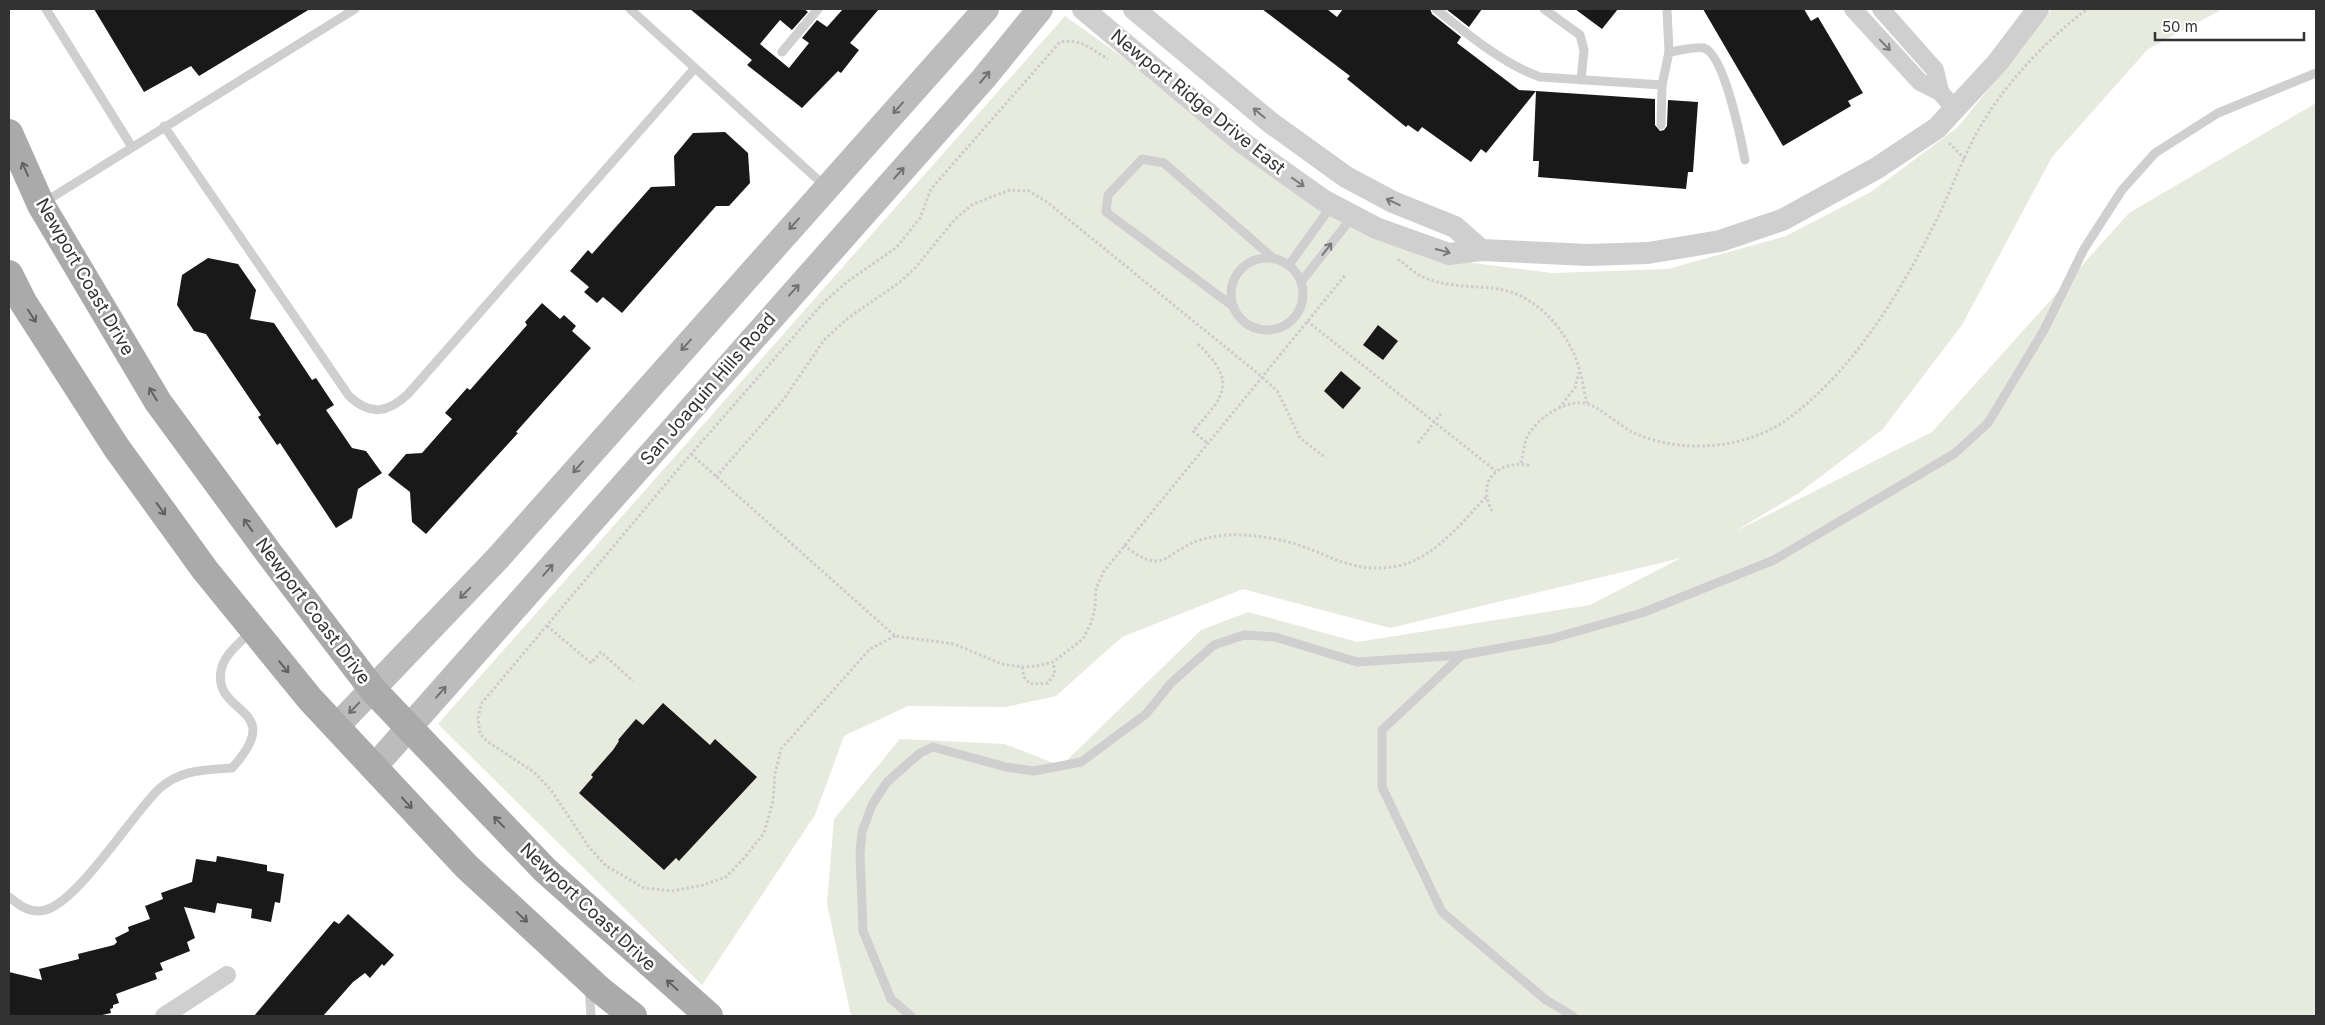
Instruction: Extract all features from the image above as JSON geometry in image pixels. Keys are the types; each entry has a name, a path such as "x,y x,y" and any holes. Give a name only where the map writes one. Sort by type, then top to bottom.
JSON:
{"main road":[{"path":"336,727 498,558 986,9"},
{"name":"San Joaquin Hills Road","path":"374,767 786,299 984,78 1040,9"},
{"name":"Newport Coast Drive","path":"9,133 41,205 158,402 271,556 373,690 408,729 545,870 709,1016"},
{"path":"9,274 23,302 116,446 252,630 310,699 468,867 588,979 632,1016"}],"street":[{"name":"Newport Ridge Drive East","path":"1083,9 1243,143 1332,205 1376,228 1449,254 1482,250 1589,255 1648,253 1720,242 1782,220 1877,168 1937,128 1998,62 2038,9"},
{"name":"Newport Ridge Drive East","path":"1134,9 1270,123 1346,177 1392,202 1455,227 1482,250"},
{"path":"1853,9 1920,82 1940,92 1955,109"},
{"path":"1881,9 1935,70 1940,92"},
{"path":"164,1016 227,975"}],"lane":[{"path":"46,9 132,147"},
{"path":"41,205 164,126 355,9"},
{"path":"630,9 827,188"},
{"path":"782,52 818,9"},
{"path":"1436,9 1461,29 1524,72 1540,77 1662,85"},
{"path":"1544,9 1580,35 1584,50 1581,80"},
{"path":"1661,125 1662,85 1669,52 1667,9"},
{"path":"1669,52 1703,48 1713,55 1731,96 1745,160"},
{"path":"164,126 349,396 358,405 368,410 380,410 398,403 408,394 694,69"},
{"path":"911,1016 891,999 863,931 860,854 862,832 872,804 887,782 920,753 933,747 1006,767 1034,771 1081,762 1146,714 1170,683 1214,645 1244,634 1275,637 1357,662 1462,655 1550,639 1642,613 1774,560 1954,454 1988,423 2044,330 2084,249 2122,190 2155,153 2218,113 2316,73"},
{"path":"1142,159 1164,163 1273,258 1289,265 1297,273 1301,282 1303,296 1300,310 1292,321 1280,328 1266,330 1252,327 1241,319 1234,308 1106,212 1108,195 1142,159"},
{"path":"1289,265 1332,205"},
{"path":"1301,282 1353,216"},
{"path":"1234,308 1231,292 1235,278 1244,266 1258,259 1273,258"},
{"path":"9,897 22,908 40,911 61,903 89,874 161,787 187,772 232,768 246,752 254,736 252,723 232,701 222,685 221,670 233,650 252,630"},
{"path":"1462,655 1382,730 1382,787 1442,912 1546,1000 1573,1016"},
{"path":"588,979 591,1016"}],"path":[{"path":"1559,408 1571,404 1587,404 1634,433 1653,440 1679,445 1703,446 1741,440 1786,420 1806,404 1845,364 1882,316 1933,227 1983,122 2001,96 2048,41 2087,9"},
{"path":"894,636 870,649 781,749 775,774 773,801 764,833 726,877 703,885 673,891 644,888 625,880 606,866 589,846 550,790 534,772 488,742 480,734 478,718 482,704 691,454 824,302 847,282 897,247 920,218 931,189 1060,42 1074,40"},
{"path":"716,476 784,399 824,340 848,318 900,282 929,252 955,219 973,204 1010,190 1029,192 1046,202 1261,376 1278,392 1300,438 1326,458"},
{"path":"691,454 894,636 954,644 1002,664 1022,667 1053,662 1083,639 1091,623 1095,608 1096,588 1104,571 1346,274"},
{"path":"1307,321 1496,471"},
{"path":"1198,344 1214,360 1223,379 1220,400 1193,432 1207,443"},
{"path":"1521,463 1527,438 1534,427 1559,408 1575,388 1579,372"},
{"path":"1418,443 1442,412"},
{"path":"1492,511 1486,496 1488,484 1496,471 1509,465 1521,463 1531,466"},
{"path":"1124,545 1135,554 1157,561 1166,559 1182,548 1220,534 1250,535 1296,544 1343,564 1362,568 1391,567 1420,558 1438,546 1486,496"},
{"path":"547,626 591,663 601,652 634,681"},
{"path":"1022,667 1024,677 1030,684 1039,685 1048,683 1054,673 1053,662"}],"shaded area":[{"path":"2052,9 2223,9 2148,49 2052,157 1962,325 1882,430 1799,493 1734,532 1932,432 2129,213 2316,103 2316,1016 851,1016 827,904 834,819 900,739 1005,744 1061,766 1201,630 1248,612 1357,642 1590,605 1681,558 1390,628 1243,589 1122,637 1056,696 1006,707 908,706 844,736 815,815 702,985 438,724 1065,16 1355,223 1465,262 1552,273 1668,269 1786,236 1871,192 1958,127"}],"building":[{"path":"94,9 310,9 199,76 191,66 144,92"},
{"path":"690,9 804,9 808,12 792,30 780,20 760,44 789,68 809,43 802,38 817,20 827,27 843,9 879,9 850,43 859,50 841,73 838,71 802,108 747,65 752,60"},
{"path":"1262,9 1327,9 1337,17 1343,9 1430,9 1432,14 1461,37 1457,43 1519,90 1536,91 1486,153 1481,149 1471,162 1422,127 1418,132 1408,125 1406,127 1347,79 1350,76"},
{"path":"1446,9 1482,9 1469,27"},
{"path":"1575,9 1618,9 1602,29"},
{"path":"1703,9 1804,9 1811,21 1818,17 1863,93 1848,101 1851,106 1783,146"},
{"path":"1536,91 1655,99 1655,125 1660,131 1664,130 1667,126 1668,100 1698,102 1693,172 1688,172 1686,189 1538,177 1539,161 1533,161"},
{"path":"725,132 748,153 750,183 729,206 716,206 622,313 603,297 597,303 584,292 589,287 570,271 588,250 592,254 651,187 675,186 674,156 693,133"},
{"path":"208,258 238,264 256,290 250,319 274,323 312,380 316,378 334,405 326,410 352,448 366,451 382,473 358,489 352,518 336,528 280,443 277,445 258,417 261,415 206,334 194,331 177,305 182,275"},
{"path":"542,303 560,319 564,315 576,326 572,331 591,348 516,432 518,433 426,534 412,522 410,492 388,475 406,454 422,453 452,419 445,413 467,388 470,390 527,325 525,322"},
{"path":"1378,325 1398,341 1383,360 1363,345"},
{"path":"1341,371 1361,388 1343,409 1324,391"},
{"path":"663,703 710,745 715,739 757,777 679,861 676,858 664,870 579,793 636,719 643,725"},
{"path":"217,856 267,865 267,871 284,874 280,903 275,902 271,922 251,918 252,909 217,903 215,913 184,907 195,938 187,942 190,951 160,963 163,970 155,973 157,979 116,994 119,1003 113,1005 113,1008 110,1009 111,1013 98,1016 9,1016 9,972 42,980 39,969 79,959 78,954 114,945 117,942 115,938 129,931 128,927 150,919 145,906 163,899 161,893 192,882 196,859 216,862"},
{"path":"348,914 394,955 384,966 382,964 370,978 365,973 353,982 323,1016 254,1016 334,921 339,924"}]}
